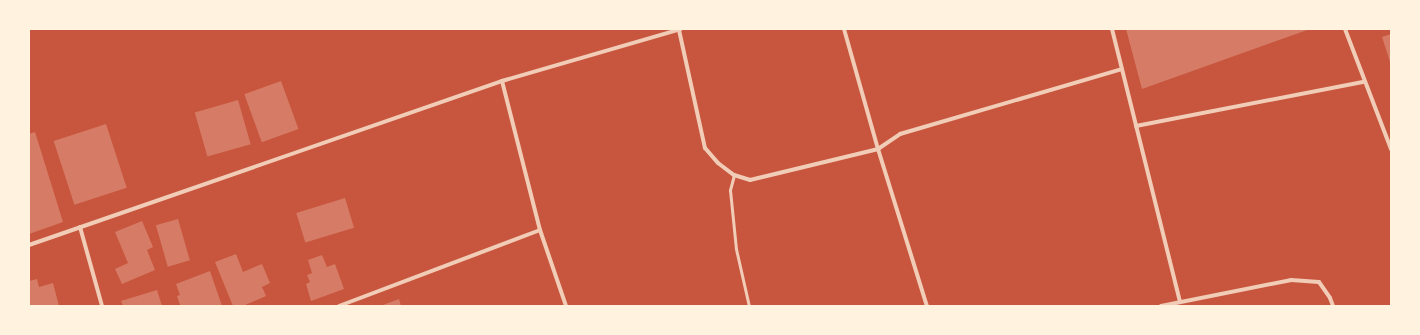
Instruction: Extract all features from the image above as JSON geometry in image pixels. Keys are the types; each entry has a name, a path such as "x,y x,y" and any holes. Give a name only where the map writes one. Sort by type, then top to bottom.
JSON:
{"street":[{"path":"29,245 502,81 680,29 705,148 718,163 734,175 750,180 878,149 900,134 1122,69"},
{"path":"844,29 878,149 927,306"},
{"path":"1112,29 1180,301"},
{"path":"1345,29 1364,82 1391,149"},
{"path":"502,81 540,230 566,306"},
{"path":"1136,126 1364,82"},
{"path":"80,227 102,306"},
{"path":"339,306 540,230"},
{"path":"1161,306 1291,280 1319,282 1330,298 1333,306"}],"lane":[{"path":"734,175 730,190 735,242 749,306"}],"building":[{"path":"1126,29 1310,29 1142,89"},
{"path":"1391,34 1391,65 1382,37"},
{"path":"281,81 298,129 262,142 244,94"},
{"path":"238,100 251,144 207,157 195,112"},
{"path":"106,124 127,188 74,205 54,141"},
{"path":"35,132 63,222 29,234 29,134"},
{"path":"345,198 354,228 305,243 296,213"},
{"path":"178,219 190,260 168,267 156,225"},
{"path":"142,221 153,247 147,250 155,270 122,284 115,269 128,263 115,232"},
{"path":"236,254 243,272 262,264 270,283 262,287 266,296 243,306 233,306 215,262"},
{"path":"322,255 327,267 335,264 344,289 311,301 306,284 310,282 307,275 312,273 308,260"},
{"path":"210,271 222,306 177,306 180,305 177,296 180,295 176,284"},
{"path":"37,279 39,287 53,283 59,306 29,306 29,281"},
{"path":"157,290 162,306 123,306 121,301"},
{"path":"399,299 401,306 380,306"}]}
